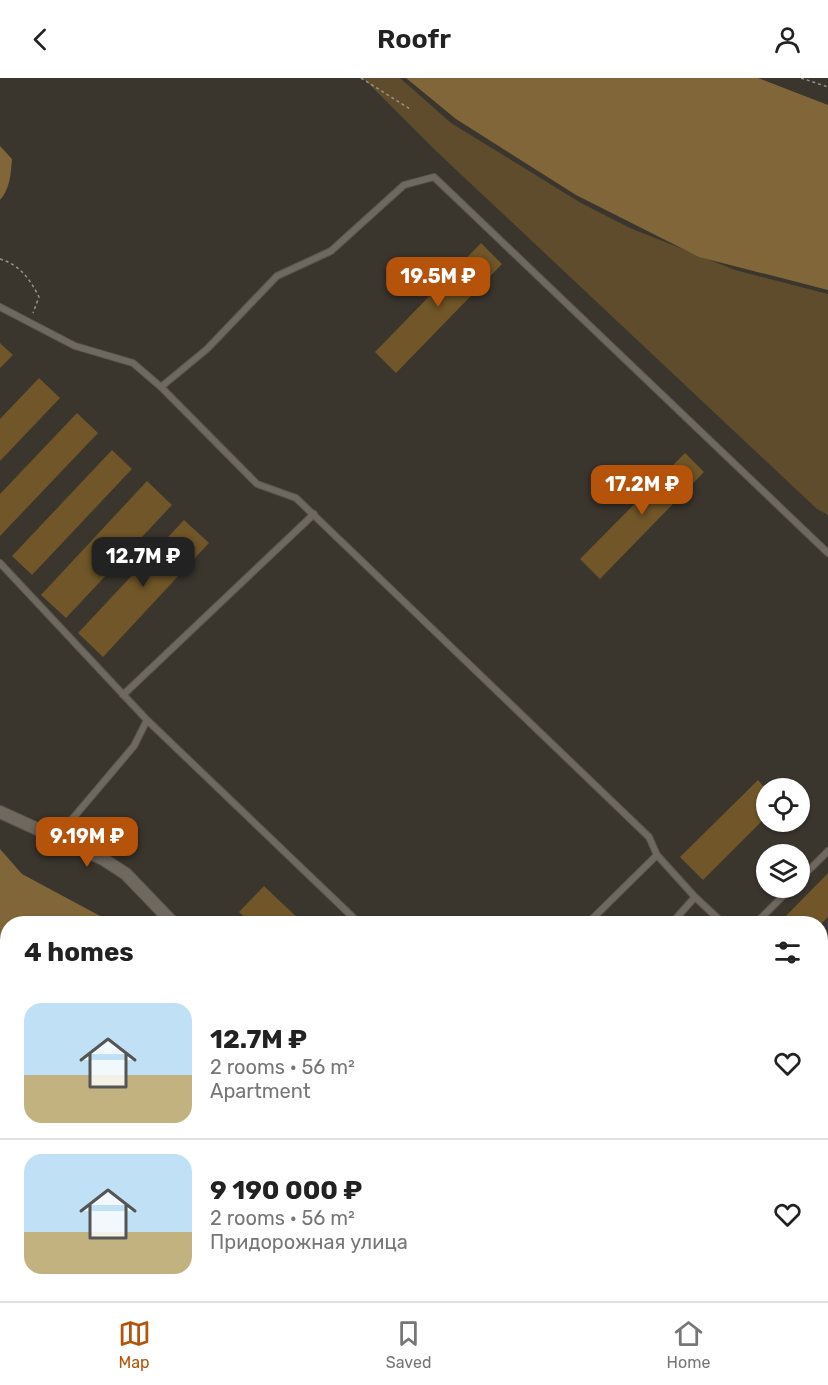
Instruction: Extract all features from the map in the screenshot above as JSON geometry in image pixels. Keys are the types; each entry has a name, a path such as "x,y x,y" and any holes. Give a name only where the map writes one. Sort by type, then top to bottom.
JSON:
{"street":[{"path":"0,812 103,859 126,874 166,916"}],"lane":[{"path":"161,387 207,349 277,276 331,251 405,185 434,177 828,553"},
{"path":"0,307 75,346 134,363 161,387 256,484 296,498 649,837 657,855 715,916"},
{"path":"123,695 314,514"},
{"path":"0,563 147,720 352,916"},
{"path":"57,837 134,747 147,720"},
{"path":"810,869 828,851"},
{"path":"595,916 657,855"},
{"path":"678,916 695,897"},
{"path":"763,916 781,898"}],"path":[{"path":"361,78 410,109"},
{"path":"801,78 828,87"},
{"path":"0,259 12,262 21,270 39,297 33,313 33,324"}],"shaded area":[{"path":"363,78 400,78 451,123 581,203 630,228 735,270 828,294 828,515 817,509 435,150"},
{"path":"406,78 758,78 828,105 828,290 699,257 576,195 456,119"},
{"path":"0,146 12,159 8,186 0,200"},
{"path":"0,849 22,874 100,916 0,916"}],"building":[{"path":"481,243 502,264 396,373 375,352"},
{"path":"0,343 13,355 0,368"},
{"path":"39,378 60,398 0,461 0,419"},
{"path":"77,413 98,433 0,536 0,494"},
{"path":"112,450 132,469 32,575 12,556"},
{"path":"685,453 704,472 600,579 580,559"},
{"path":"147,481 172,505 66,618 41,595"},
{"path":"184,520 209,543 103,657 78,633"},
{"path":"756,782 756,827 703,880 680,857"},
{"path":"828,873 828,916 786,916 803,898 810,898 810,891"},
{"path":"264,886 296,916 243,916 239,912"}]}
